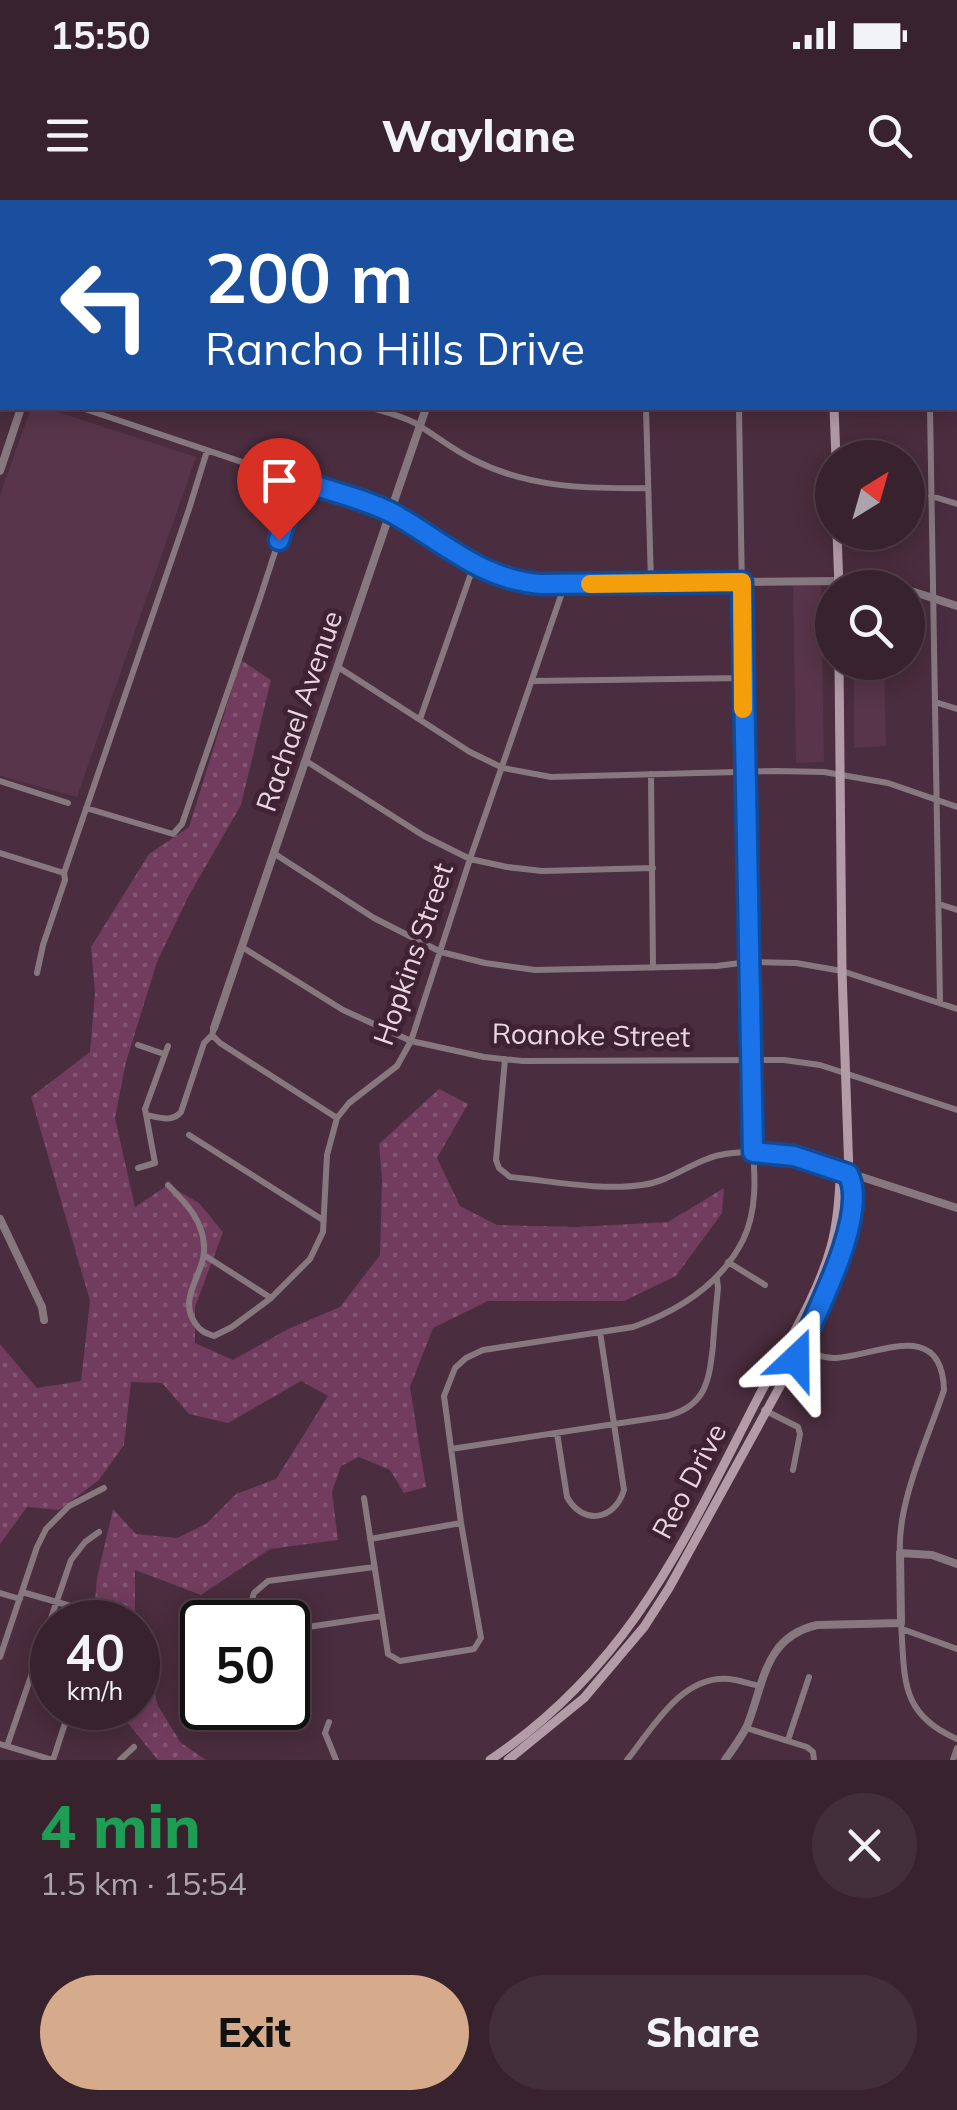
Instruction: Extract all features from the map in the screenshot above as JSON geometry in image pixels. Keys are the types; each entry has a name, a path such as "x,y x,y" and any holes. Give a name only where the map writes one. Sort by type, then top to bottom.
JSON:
{"main road":[{"path":"834,410 835,440"},
{"name":"Reo Drive","path":"508,1760 584,1698 670,1588 800,1348 840,1260 854,1183 848,1174 842,971 839,680"},
{"name":"Reo Drive","path":"490,1760 576,1690 635,1622 685,1539 826,1263 835,1230 840,1180 848,1174"}],"street":[{"path":"0,471 20,410"},
{"path":"88,410 390,512 492,574 522,583 815,584"},
{"path":"377,410 420,426 470,458 522,479 573,488 648,488"},
{"name":"Rachael Avenue","path":"213,1032 425,410"},
{"path":"646,410 651,583"},
{"path":"364,1498 388,1654 400,1662 478,1646 481,1638 444,1390 455,1368 483,1350 633,1327 649,1321 688,1300 717,1278 742,1240 749,1220 754,1197 738,410"},
{"path":"930,410 940,1002"},
{"path":"38,974 43,945 66,880 64,873 206,451"},
{"path":"86,808 174,834 182,824 298,480"},
{"path":"932,496 957,504"},
{"path":"420,719 474,564"},
{"name":"Hopkins Street","path":"337,1118 365,1089 397,1066 411,1041 566,584"},
{"path":"925,596 957,606"},
{"path":"338,667 470,752 503,768 551,777 744,771 841,773 888,783 957,806"},
{"path":"533,681 743,678"},
{"path":"935,702 957,709"},
{"path":"306,762 424,836 470,858 542,871 654,868"},
{"path":"651,774 653,968"},
{"path":"0,780 68,803"},
{"path":"0,853 64,873"},
{"path":"275,854 374,918 441,952 485,963 534,970 796,963 842,971 957,1008"},
{"path":"940,904 957,910"},
{"name":"Roanoke Street","path":"242,947 343,1010 411,1041 505,1059 750,1059 820,1065 957,1110"},
{"path":"146,1115 177,1118 204,1043 213,1032 220,1043 337,1118 327,1156 322,1238 310,1259 271,1298 232,1328 214,1336 203,1333 193,1320 188,1300 202,1266 203,1236 189,1206 168,1185"},
{"path":"138,1045 166,1050 146,1110 155,1162 138,1168"},
{"path":"505,1059 497,1156 499,1168 510,1177 640,1186 659,1182 708,1158 753,1152 794,1156 957,1208"},
{"path":"189,1135 324,1220"},
{"path":"0,1220 42,1307 44,1320"},
{"path":"204,1255 271,1298"},
{"path":"728,1262 766,1286"},
{"path":"451,1449 686,1410 700,1397 710,1375 717,1278"},
{"path":"557,1433 569,1502 583,1514 600,1515 616,1506 624,1490 600,1332"},
{"path":"788,1341 817,1355 839,1358 906,1344 922,1349 937,1361 944,1376 944,1390 900,1531 902,1626 904,1678 916,1710 931,1726 957,1739"},
{"path":"752,1408 766,1410 798,1426 800,1434 792,1470"},
{"path":"0,1658 36,1547 46,1529 68,1506 104,1488"},
{"path":"370,1539 461,1524"},
{"path":"56,1600 71,1560 99,1532"},
{"path":"900,1553 932,1554 957,1564"},
{"path":"252,1600 268,1581 374,1567"},
{"path":"0,1593 44,1600"},
{"path":"310,1627 381,1616"},
{"path":"725,1760 746,1728 775,1651 803,1629 817,1625 902,1626 957,1650"},
{"path":"30,1673 4,1745 53,1760 65,1730"},
{"path":"788,1740 809,1677"},
{"path":"628,1760 689,1689 728,1678 760,1686"},
{"path":"329,1722 326,1733 336,1760"},
{"path":"746,1728 807,1747 814,1760"},
{"path":"120,1760 134,1748"},
{"path":"953,1760 957,1748"}],"shaded area":[{"path":"30,410 52,410 196,457 77,797 0,776 0,495"},
{"path":"815,585 815,680 823,680 824,762 796,763 793,586"},
{"path":"241,660 271,680 241,805 188,897 157,962 126,1062 115,1118 135,1207 168,1185 199,1203 223,1232 195,1307 195,1343 233,1360 288,1329 340,1307 380,1255 379,1144 439,1089 468,1104 437,1158 460,1206 497,1225 577,1227 668,1222 724,1188 722,1213 676,1276 624,1301 488,1301 433,1328 410,1387 426,1487 404,1493 390,1470 359,1457 341,1466 332,1492 338,1540 270,1549 201,1595 135,1570 135,1600 95,1600 113,1509 136,1534 177,1538 206,1524 236,1494 276,1479 328,1396 301,1381 228,1423 189,1414 162,1383 131,1382 124,1445 99,1480 59,1510 27,1507 0,1544 0,1344 37,1388 81,1381 90,1301 31,1097 90,1052 95,993 91,947 149,854 189,827"},
{"path":"854,680 884,680 886,746 854,748"},
{"path":"160,1709 181,1743 206,1760 158,1760 134,1730 160,1730"}],"slow traffic":[{"path":"590,584 742,582 743,709"}],"route":[{"path":"279,540 298,480 390,512 483,570 522,583 742,582 753,1152 794,1156 848,1174 854,1183 840,1260 796,1359"}]}
